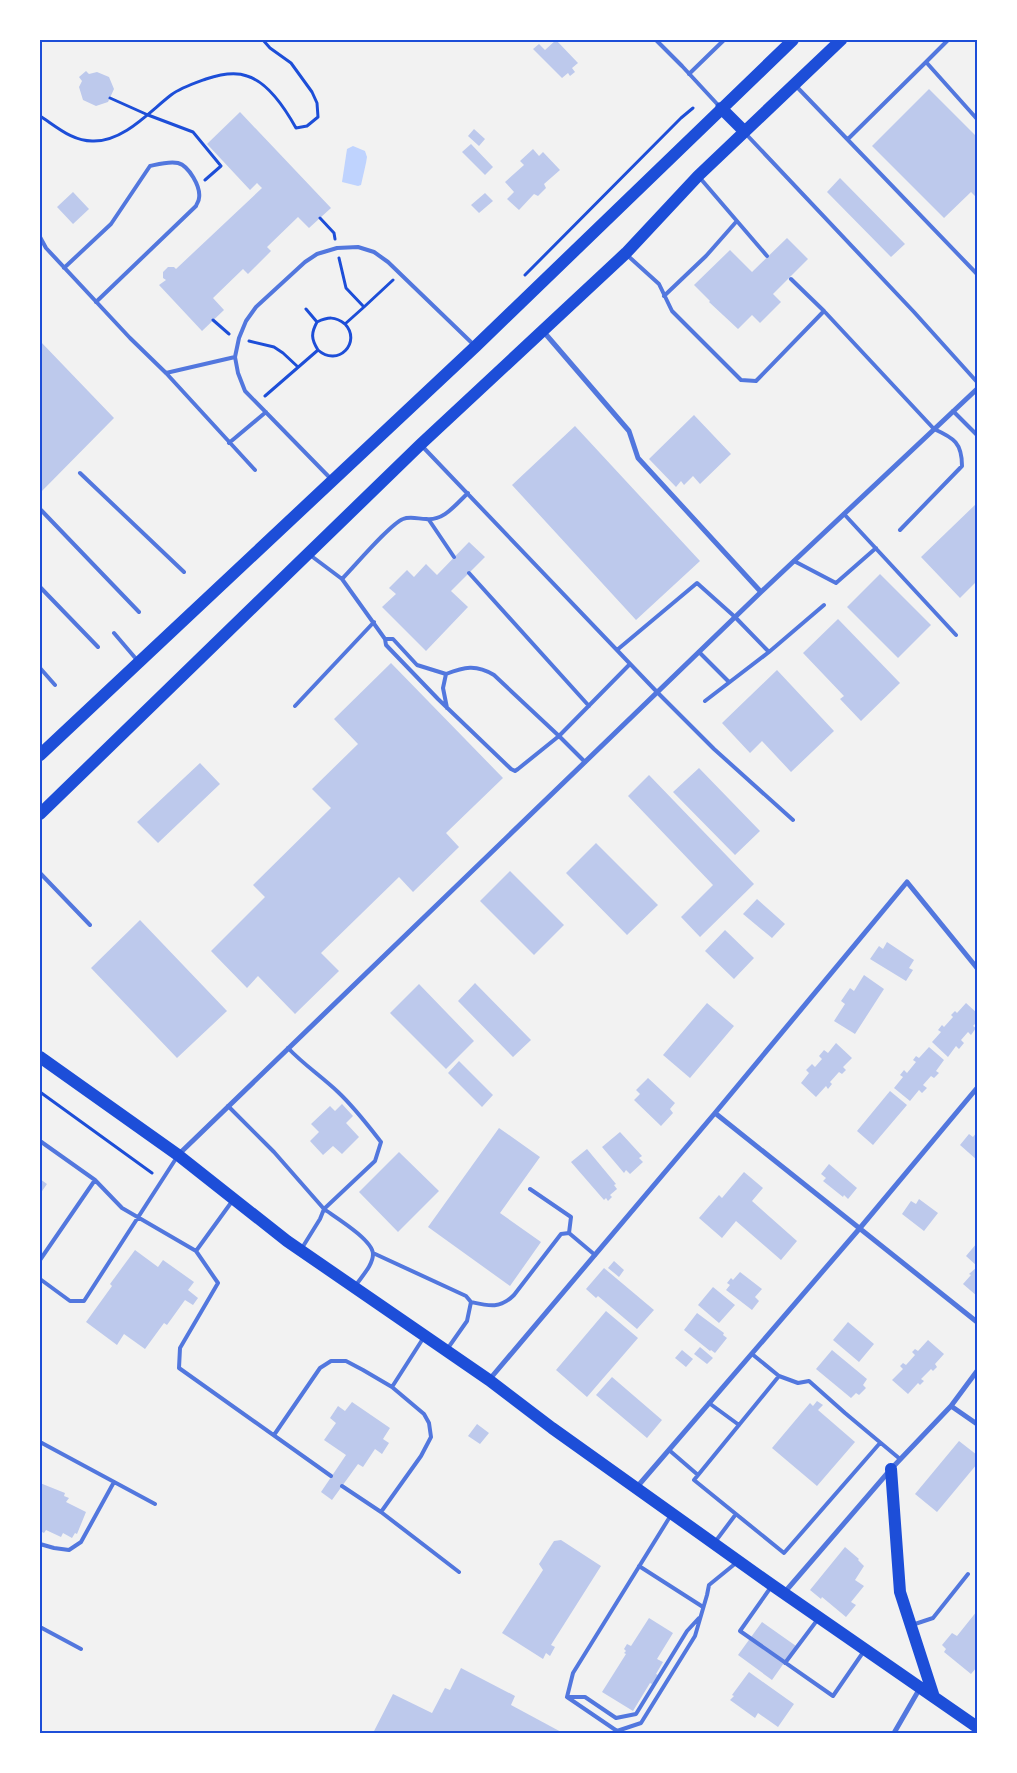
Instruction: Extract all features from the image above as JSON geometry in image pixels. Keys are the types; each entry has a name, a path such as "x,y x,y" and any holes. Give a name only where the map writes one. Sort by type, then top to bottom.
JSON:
{"main road":[{"path":"40,755 476,346 793,40"},
{"path":"40,814 421,444 626,253 698,176 842,40"},
{"path":"721,108 744,131"},
{"path":"40,1056 178,1155 301,1250 489,1380 552,1428 772,1585 977,1727"},
{"path":"891,1469 900,1592 934,1697"}],"street":[{"path":"543,331 629,431 638,458 761,592"},
{"path":"178,1155 761,592 977,389"},
{"path":"489,1380 907,882 977,968"},
{"path":"637,1487 860,1228 977,1088"},
{"path":"715,1113 977,1322"},
{"path":"784,1593 891,1469 951,1406 977,1372"},
{"path":"951,1406 977,1424"},
{"path":"894,1733 920,1687"}],"lane":[{"path":"656,40 721,108"},
{"path":"689,74 724,40"},
{"path":"848,140 948,40"},
{"path":"926,62 977,119"},
{"path":"795,84 977,274"},
{"path":"744,131 977,382"},
{"path":"64,268 111,224 150,166 170,162 179,163 192,174 199,198 196,206 96,302"},
{"path":"698,176 767,256"},
{"path":"664,296 706,256 736,222"},
{"path":"40,237 46,248 64,268 166,373 229,444 255,470"},
{"path":"332,480 245,390 234,357 246,321 256,307 305,262 317,254 337,248 358,247 374,252 388,262 476,346"},
{"path":"626,253 659,284 672,311 741,380 756,380 824,311"},
{"path":"791,279 824,311 934,429 954,440 962,452 962,466 900,530"},
{"path":"166,373 234,357"},
{"path":"953,411 977,435"},
{"path":"229,444 266,412"},
{"path":"421,444 657,692 714,749 793,820"},
{"path":"80,473 184,572"},
{"path":"342,579 390,529 403,519 429,520 441,518 468,493"},
{"path":"41,510 139,612"},
{"path":"844,514 956,635"},
{"path":"429,520 454,557"},
{"path":"794,561 836,583 876,548"},
{"path":"309,553 342,579 374,622 385,639 386,645 511,770 514,771 559,736 630,664"},
{"path":"469,573 589,706"},
{"path":"617,650 697,583 735,617 769,652"},
{"path":"40,587 98,647"},
{"path":"705,701 769,652 824,605"},
{"path":"295,706 374,622"},
{"path":"114,633 139,662"},
{"path":"385,639 392,639 417,665 446,674 472,667 483,669 494,675 585,762"},
{"path":"699,652 729,682"},
{"path":"40,668 55,685"},
{"path":"446,674 442,688 447,708"},
{"path":"40,873 90,925"},
{"path":"288,1048 302,1063 354,1107 381,1142 375,1161 324,1209 301,1250"},
{"path":"228,1106 274,1152 324,1209 369,1243 373,1253 371,1263 355,1287"},
{"path":"40,1141 96,1180 122,1208 196,1251 218,1283 180,1348 179,1368 331,1476"},
{"path":"40,1279 70,1301 84,1301 178,1155"},
{"path":"40,1260 96,1180"},
{"path":"530,1189 570,1217 569,1233"},
{"path":"196,1251 234,1199"},
{"path":"470,1302 496,1306 506,1303 561,1234 569,1233 595,1255"},
{"path":"373,1253 466,1296 470,1302 467,1321 446,1350"},
{"path":"392,1387 425,1335"},
{"path":"752,1354 779,1376 798,1382 809,1381 900,1459"},
{"path":"274,1435 320,1368 331,1361 346,1361 392,1387 424,1414 429,1423 431,1437 421,1456 381,1512"},
{"path":"779,1376 694,1480 784,1553 880,1443"},
{"path":"710,1403 739,1425"},
{"path":"40,1442 155,1504"},
{"path":"669,1450 698,1475"},
{"path":"40,1544 68,1550 81,1542 114,1482"},
{"path":"342,1486 381,1512 459,1572"},
{"path":"567,1697 573,1672 672,1513"},
{"path":"714,1543 736,1514"},
{"path":"567,1697 617,1731 641,1723 695,1636 709,1585 739,1561"},
{"path":"639,1566 704,1607"},
{"path":"910,1626 932,1618 968,1574"},
{"path":"772,1585 740,1630 832,1696 865,1650"},
{"path":"567,1697 585,1698 616,1718 636,1714 687,1631 700,1617"},
{"path":"785,1663 819,1618"},
{"path":"40,1627 81,1649"}],"path":[{"path":"40,116 76,140 95,142 124,133 173,93 199,81 230,74 248,76 266,88 285,108 296,128 307,126 318,117 318,103 291,63 270,48 263,40"},
{"path":"110,98 193,132 221,166 197,187"},
{"path":"523,276 693,108"},
{"path":"320,218 334,233 346,288 364,307"},
{"path":"345,324 400,274"},
{"path":"306,308 317,322"},
{"path":"330,318 338,319 345,324 349,328 351,338 348,348 340,355 324,356 312,341 312,331 317,322 330,318"},
{"path":"213,320 231,335 283,352 298,368"},
{"path":"257,403 318,350"},
{"path":"40,1092 152,1172"}],"water":[{"path":"353,146 365,151 367,157 361,185 358,186 342,182 347,149"}],"building":[{"path":"556,40 578,63 572,68 575,72 570,76 568,73 562,78 533,49 539,44 545,50"},
{"path":"86,71 89,74 97,72 109,77 114,89 108,102 96,106 83,100 79,87 82,81 79,77"},
{"path":"929,89 977,137 977,198 971,192 944,218 872,146"},
{"path":"240,112 331,208 309,228 298,217 267,247 271,251 248,274 243,269 213,298 224,310 202,331 159,285 166,280 163,278 163,272 168,267 176,269 262,188 257,183 250,190 207,144"},
{"path":"474,129 485,139 479,146 468,136"},
{"path":"471,144 493,167 485,175 462,152"},
{"path":"533,149 539,156 543,152 560,170 544,184 546,188 538,196 534,194 519,210 507,199 514,192 505,182 524,165 520,161"},
{"path":"840,178 905,244 891,257 827,192"},
{"path":"73,192 89,209 73,224 57,207"},
{"path":"485,193 493,201 479,213 471,205"},
{"path":"787,238 808,259 773,294 781,302 760,323 752,315 738,329 694,285 730,250 752,272"},
{"path":"40,341 114,418 40,493"},
{"path":"694,415 731,454 700,484 693,476 684,485 681,481 676,487 649,459"},
{"path":"575,426 700,561 636,620 512,485"},
{"path":"977,503 977,581 960,598 921,557"},
{"path":"469,542 485,557 451,591 468,607 426,651 382,607 396,594 389,588 407,570 414,577 426,564 437,575"},
{"path":"880,574 931,625 898,658 847,607"},
{"path":"838,619 900,683 861,721 840,699 844,696 803,653"},
{"path":"391,663 503,778 446,833 459,847 413,892 399,877 321,953 339,971 295,1014 258,976 247,988 211,951 265,897 253,885 331,808 312,789 358,744 334,719"},
{"path":"777,670 834,731 791,772 762,741 750,753 722,723"},
{"path":"200,763 220,784 158,843 137,822"},
{"path":"699,768 760,831 735,855 673,792"},
{"path":"649,775 754,884 700,937 681,917 713,885 628,796"},
{"path":"596,843 658,905 627,935 566,873"},
{"path":"510,871 564,925 534,955 480,901"},
{"path":"757,899 785,924 772,938 743,914"},
{"path":"140,920 227,1011 177,1058 91,968"},
{"path":"725,930 754,958 734,979 705,951"},
{"path":"887,942 914,960 909,968 913,970 906,981 870,959 879,946 883,949"},
{"path":"864,975 884,989 855,1034 834,1021 845,1004 841,1001 850,988 854,991"},
{"path":"475,983 531,1040 513,1057 458,1001"},
{"path":"419,984 474,1041 446,1069 390,1013"},
{"path":"707,1003 734,1026 690,1078 663,1055"},
{"path":"966,1003 977,1013 977,1022 973,1026 976,1028 971,1035 968,1032 961,1040 964,1043 959,1049 956,1046 948,1057 932,1042 941,1032 938,1030 942,1025 944,1027 953,1017 951,1015 955,1011 957,1013"},
{"path":"836,1043 852,1058 843,1067 846,1070 842,1074 839,1072 830,1082 832,1084 828,1089 826,1086 816,1097 801,1083 809,1073 806,1070 812,1064 815,1067 822,1059 819,1056 824,1050 828,1053"},
{"path":"929,1047 944,1060 936,1071 939,1073 934,1078 931,1076 923,1085 927,1088 922,1093 919,1090 910,1101 894,1088 903,1077 900,1075 904,1070 907,1073 916,1062 913,1060 916,1056 919,1058"},
{"path":"459,1061 493,1095 482,1107 448,1073"},
{"path":"648,1078 675,1103 670,1109 673,1113 661,1126 634,1100 640,1094 636,1090"},
{"path":"890,1091 907,1105 873,1145 857,1131"},
{"path":"342,1104 353,1116 346,1123 359,1137 342,1154 333,1146 323,1155 310,1141 319,1132 311,1124 330,1106 335,1111"},
{"path":"499,1128 540,1157 500,1213 541,1242 510,1286 428,1227"},
{"path":"620,1132 642,1156 639,1158 643,1162 630,1174 626,1170 624,1173 602,1147"},
{"path":"977,1132 977,1160 960,1145 969,1134 973,1137"},
{"path":"587,1149 616,1184 614,1185 617,1189 610,1195 612,1197 608,1201 606,1198 604,1200 571,1162"},
{"path":"399,1152 439,1191 398,1232 359,1192"},
{"path":"829,1164 857,1188 848,1199 823,1181 826,1178 821,1174"},
{"path":"744,1172 763,1188 752,1201 797,1241 781,1260 736,1221 722,1238 699,1218 719,1195 722,1198"},
{"path":"40,1179 47,1184 40,1194"},
{"path":"919,1199 938,1213 924,1231 902,1214 911,1201 916,1204"},
{"path":"977,1243 977,1266 966,1256"},
{"path":"135,1250 158,1267 163,1260 194,1282 188,1290 198,1298 193,1305 185,1300 167,1325 164,1323 145,1349 124,1334 117,1345 86,1322 112,1286 110,1284"},
{"path":"614,1261 624,1270 619,1277 608,1268"},
{"path":"977,1267 977,1296 963,1284 971,1275 969,1274"},
{"path":"604,1268 654,1310 637,1329 598,1296 596,1298 586,1289"},
{"path":"740,1272 762,1289 755,1297 759,1301 752,1310 726,1290 730,1285 727,1283 731,1278 733,1280"},
{"path":"713,1287 735,1305 719,1323 698,1305"},
{"path":"606,1311 638,1338 587,1397 556,1370"},
{"path":"697,1313 724,1333 723,1335 727,1338 715,1353 684,1330"},
{"path":"848,1322 874,1344 859,1362 833,1340"},
{"path":"928,1340 944,1354 935,1364 937,1367 933,1371 931,1369 921,1379 924,1381 920,1385 918,1383 908,1394 892,1380 903,1369 900,1366 903,1363 906,1365 915,1355 912,1352 915,1349 918,1351"},
{"path":"700,1347 713,1358 707,1364 694,1354"},
{"path":"682,1350 693,1359 686,1367 675,1358"},
{"path":"832,1350 867,1379 863,1385 866,1388 859,1395 856,1393 851,1398 816,1369"},
{"path":"612,1377 662,1420 647,1438 596,1395"},
{"path":"817,1401 823,1405 818,1410 855,1442 817,1486 772,1448 810,1403 813,1406"},
{"path":"352,1402 390,1428 383,1439 389,1443 382,1454 375,1449 363,1467 358,1464 332,1500 321,1492 346,1455 324,1440 336,1423 330,1418 338,1406 345,1411"},
{"path":"477,1424 489,1433 480,1444 468,1436"},
{"path":"959,1441 977,1455 977,1464 937,1512 915,1494"},
{"path":"40,1483 65,1493 64,1496 69,1498 66,1502 86,1512 77,1534 75,1533 72,1538 63,1533 61,1537 46,1530 44,1533 40,1531"},
{"path":"561,1540 601,1566 551,1645 555,1647 550,1656 546,1653 543,1659 502,1633 543,1570 539,1564 554,1541"},
{"path":"845,1547 864,1566 855,1580 864,1586 851,1602 856,1605 846,1617 822,1597 821,1599 810,1590"},
{"path":"977,1611 977,1667 971,1674 944,1652 946,1649 942,1645 952,1633 957,1636"},
{"path":"649,1618 673,1633 657,1659 663,1662 656,1674 658,1675 652,1684 650,1683 633,1711 602,1692 626,1654 624,1649 627,1644 631,1646"},
{"path":"762,1622 796,1646 772,1680 738,1655"},
{"path":"461,1668 515,1696 511,1705 563,1733 373,1733 393,1694 432,1713 445,1688 450,1690"},
{"path":"749,1672 794,1704 778,1727 758,1713 755,1718 730,1700"}]}
